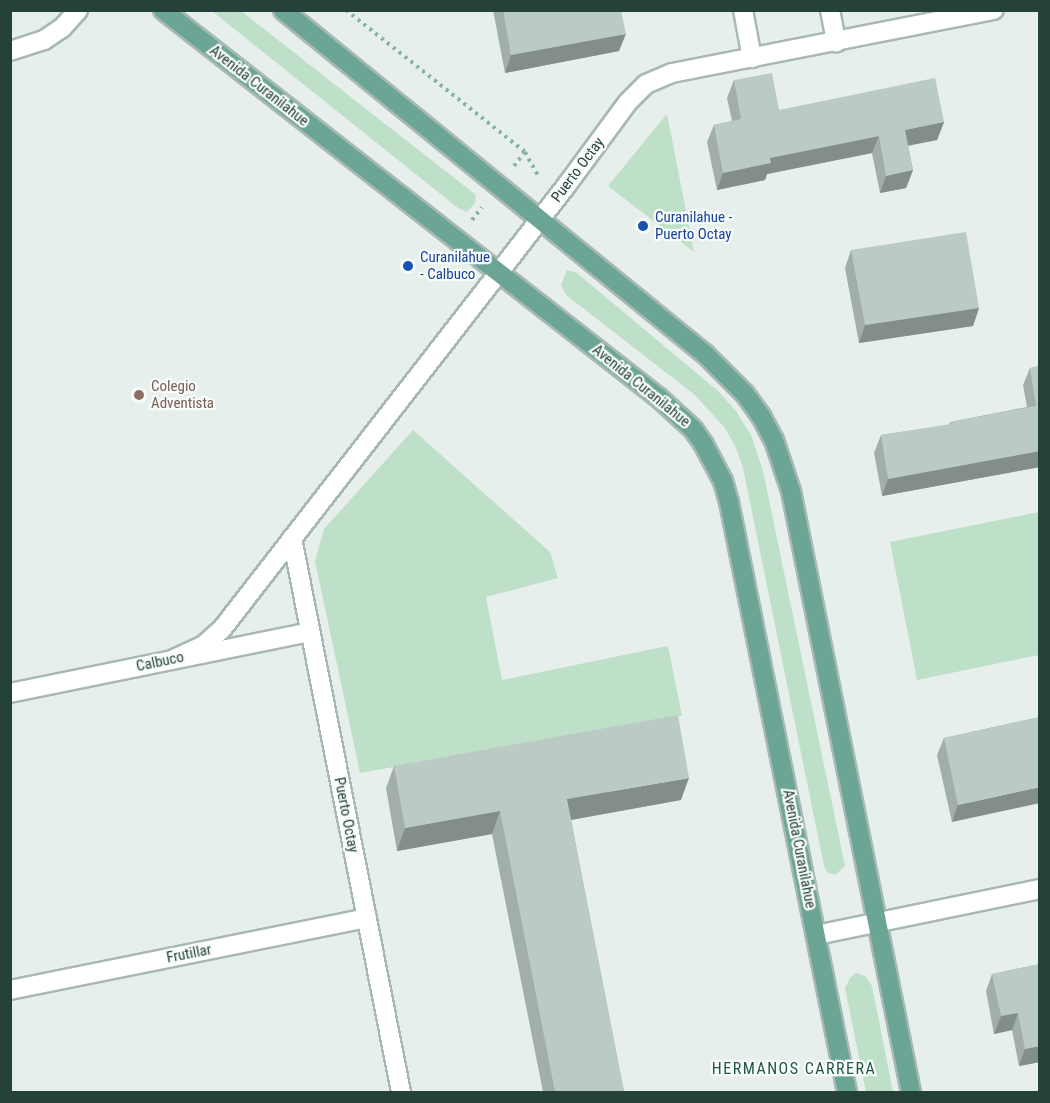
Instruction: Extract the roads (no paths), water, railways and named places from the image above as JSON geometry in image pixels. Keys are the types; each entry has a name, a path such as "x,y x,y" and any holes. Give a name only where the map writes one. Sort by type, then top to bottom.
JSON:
{"main road":[{"name":"Avenida Curanilahue","path":"163,10 676,412 693,429 723,481 734,525 847,1092"},
{"path":"283,10 540,218 726,374 761,416 774,440 791,491 911,1092"}],"street":[{"path":"10,51 44,40 62,28 78,10"},
{"path":"743,10 752,58"},
{"path":"830,10 836,42"},
{"name":"Puerto Octay","path":"174,659 190,654 213,638 498,273 628,102 646,84 672,74 994,10"},
{"name":"Puerto Octay","path":"292,538 401,1092"},
{"name":"Calbuco","path":"10,693 310,632"},
{"path":"816,936 1040,889"},
{"name":"Frutillar","path":"10,990 367,918"}],"place":[{"name":"Curanilahue - Puerto Octay","path":"643,226"},
{"name":"Curanilahue - Calbuco","path":"408,266"},
{"name":"Colegio Adventista","path":"139,395"}],"district":[{"name":"HERMANOS CARRERA","path":"794,1069"}]}
